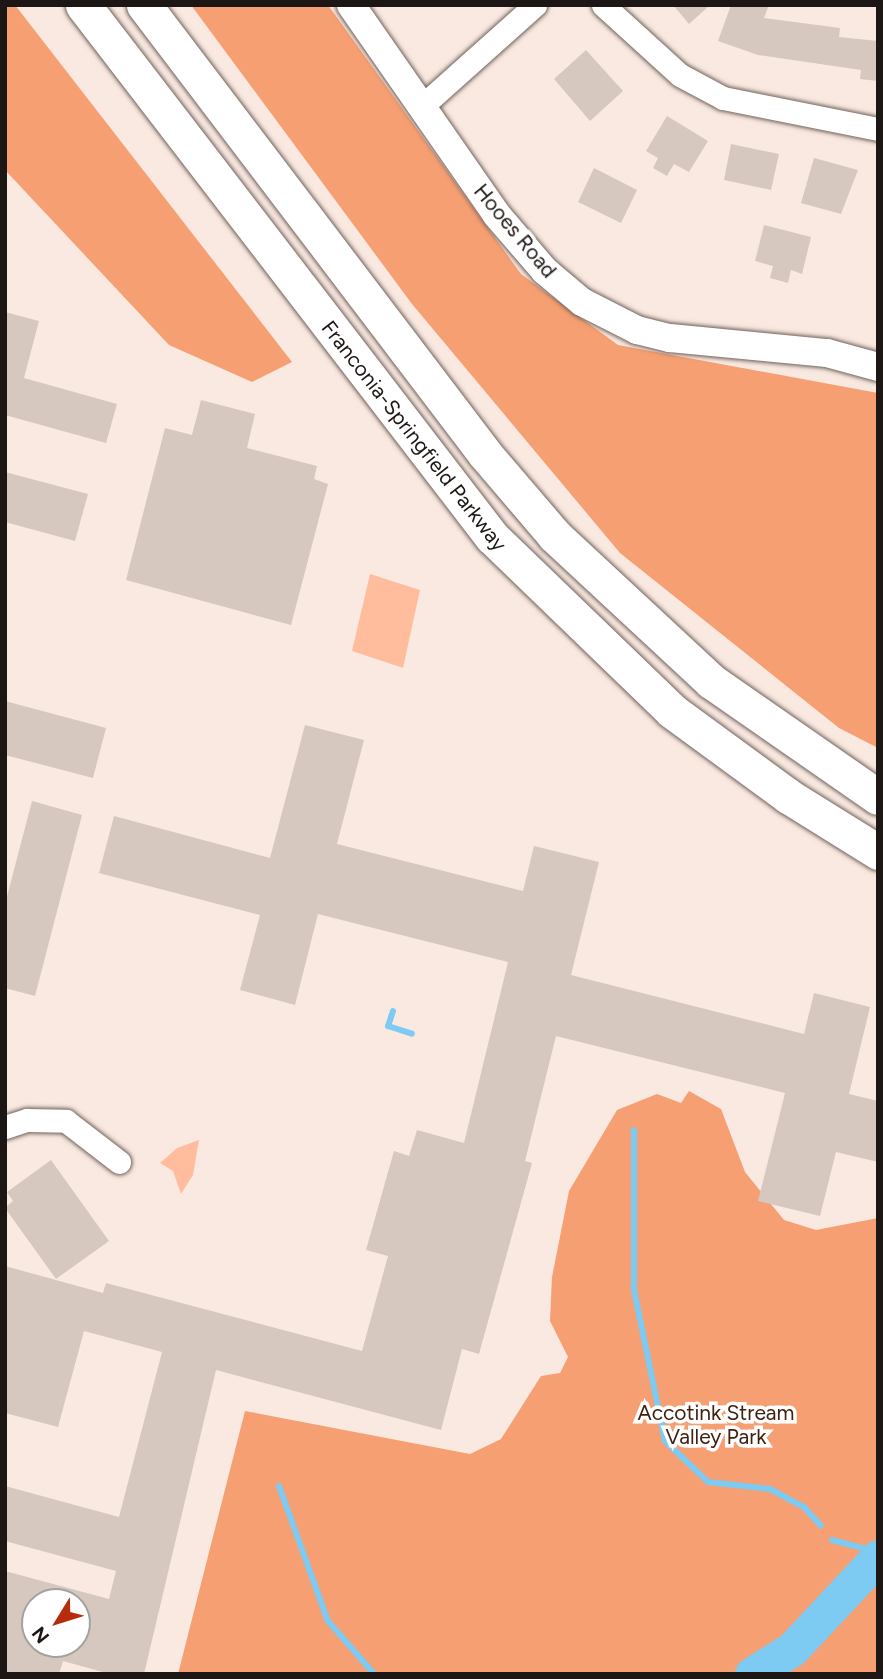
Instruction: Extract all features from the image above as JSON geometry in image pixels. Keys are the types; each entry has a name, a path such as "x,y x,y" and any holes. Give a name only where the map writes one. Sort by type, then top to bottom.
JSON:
{"main road":[{"name":"Franconia-Springfield Parkway","path":"83,5 445,481 524,571 672,711 788,796 878,852"},
{"path":"144,5 485,454 555,536 711,681 878,797"}],"street":[{"name":"Hooes Road","path":"351,5 524,250 601,314 670,338 827,353 878,367"},
{"path":"421,107 535,5"},
{"path":"603,5 680,75 723,99 878,129"},
{"path":"5,1127 27,1120 66,1121 119,1162"}],"shaded area":[{"path":"370,574 420,590 403,668 352,651"},
{"path":"199,1140 193,1175 181,1194 173,1171 160,1163 177,1148"}],"green space":[{"path":"5,5 15,5 292,362 252,382 169,345 5,170"},
{"path":"191,5 328,5 521,274 618,345 878,393 878,748 839,728 620,553 412,304"},
{"name":"Accotink Stream Valley Park","path":"689,1091 721,1109 745,1172 784,1220 816,1230 878,1218 878,1674 178,1674 245,1411 470,1454 501,1439 541,1376 560,1373 568,1357 550,1321 552,1277 569,1191 617,1110 657,1094 681,1103"}],"building":[{"path":"673,5 710,5 689,24"},
{"path":"731,5 769,5 764,18 840,28 839,37 878,41 878,81 860,79 861,70 758,55 718,41"},
{"path":"586,50 623,91 590,121 554,79"},
{"path":"667,116 708,141 689,172 674,164 667,176 653,168 658,158 646,151"},
{"path":"731,144 779,154 771,190 724,180"},
{"path":"814,158 858,170 841,214 801,203"},
{"path":"594,168 637,190 621,223 578,202"},
{"path":"764,225 811,237 802,274 791,270 788,283 770,278 773,266 755,261"},
{"path":"5,312 39,321 24,378 117,404 106,443 5,415"},
{"path":"201,400 255,414 247,448 317,466 314,479 328,484 291,625 126,580 165,428 192,435"},
{"path":"5,472 88,494 75,541 5,522"},
{"path":"5,701 106,728 93,778 5,755"},
{"path":"305,725 364,740 337,844 523,891 534,846 599,862 571,975 804,1034 814,993 870,1007 849,1094 878,1101 878,1162 836,1152 820,1216 758,1201 785,1093 556,1036 525,1161 532,1163 479,1354 462,1349 441,1430 216,1370 144,1674 110,1674 63,1661 59,1674 5,1674 5,1571 68,1588 21,1588 21,1658 91,1658 91,1594 109,1599 116,1571 5,1541 5,1486 119,1517 162,1352 84,1331 58,1427 5,1413 5,1266 103,1293 106,1283 362,1351 388,1256 366,1250 394,1151 409,1156 417,1130 464,1143 508,962 318,914 295,1005 240,990 260,915 99,873 114,816 270,858"},
{"path":"32,801 82,815 35,996 5,988 5,904"},
{"path":"51,1160 109,1241 56,1279 5,1208 13,1201 7,1192"}],"waterway":[{"path":"393,1011 388,1026 412,1034"},
{"path":"634,1130 634,1290 665,1441 708,1482 770,1489 804,1507 821,1526"},
{"path":"279,1486 328,1621 374,1674"},
{"path":"832,1540 878,1552"},
{"path":"752,1674 792,1649 878,1557"}]}
